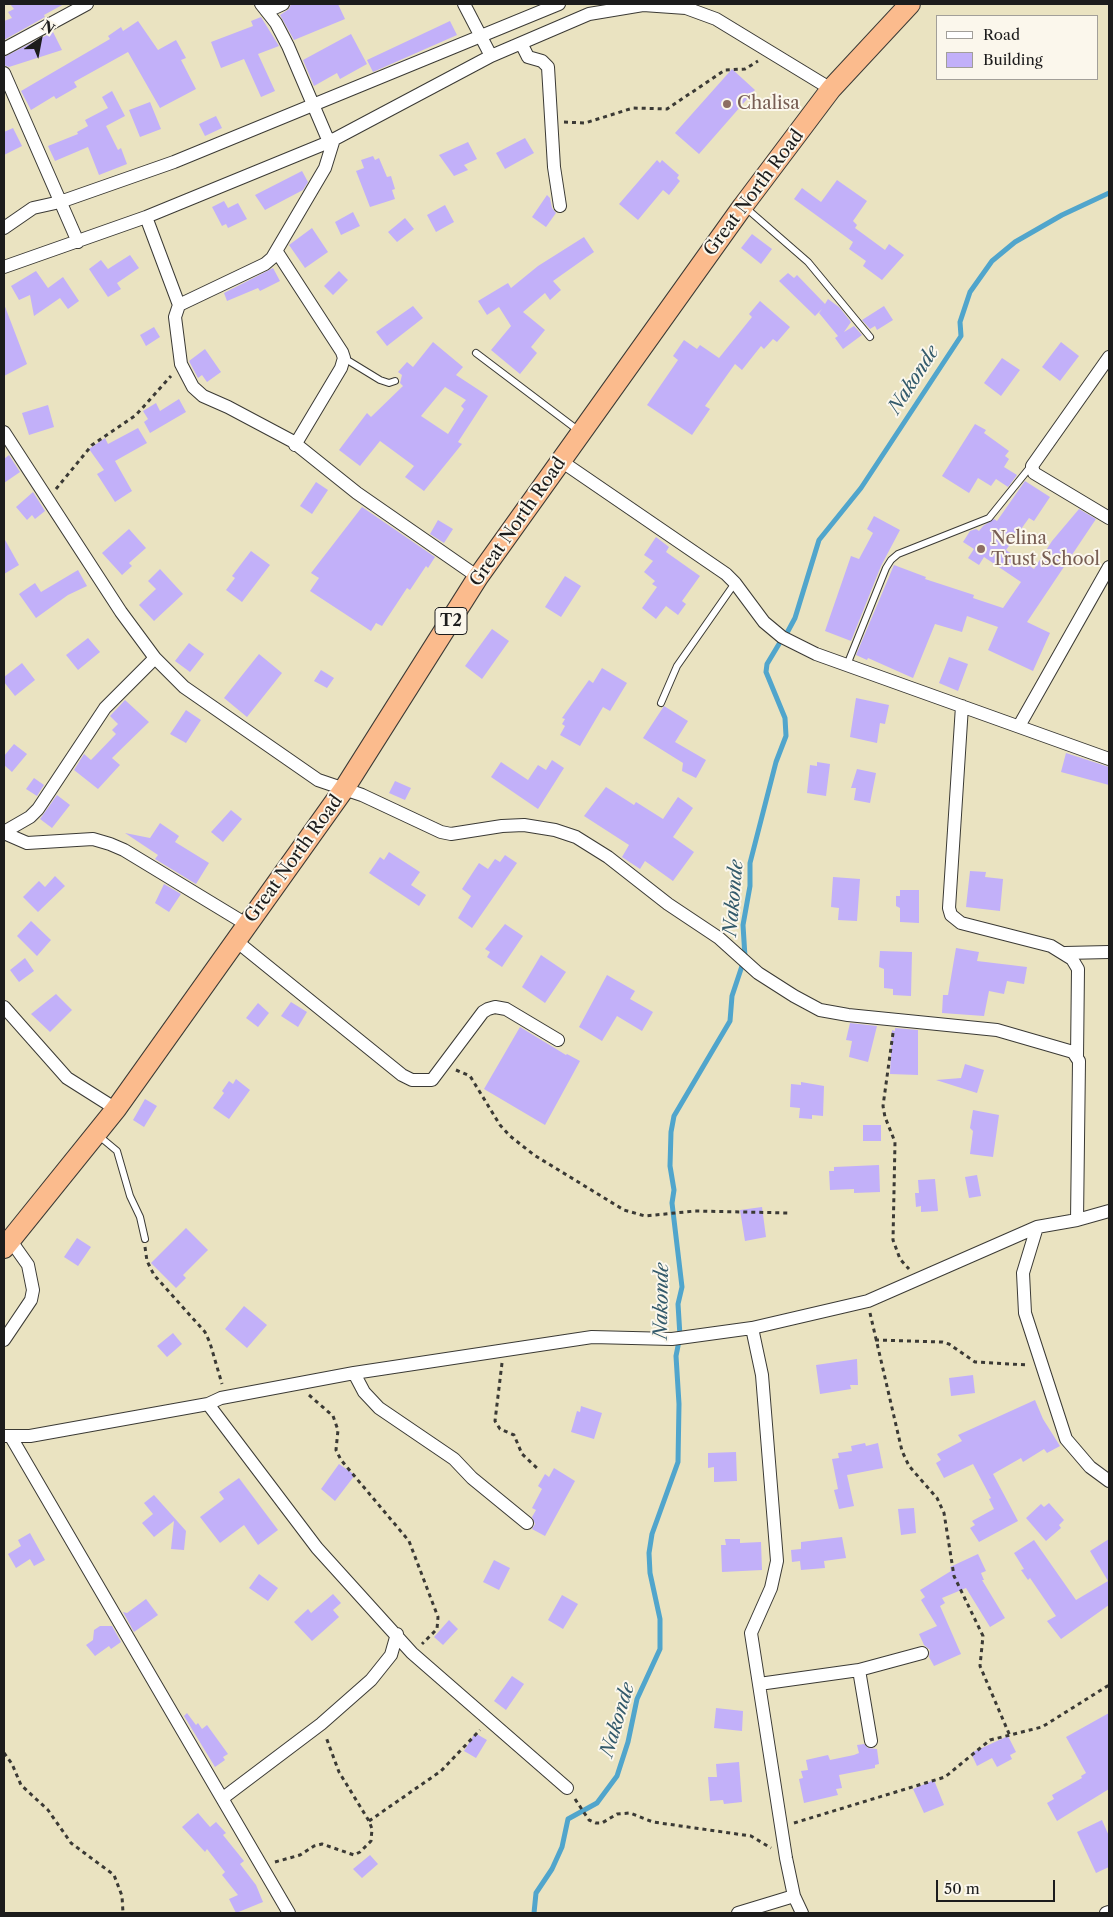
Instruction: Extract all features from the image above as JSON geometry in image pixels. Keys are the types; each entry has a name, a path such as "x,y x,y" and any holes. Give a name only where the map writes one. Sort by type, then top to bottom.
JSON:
{"highway":[{"name":"Great North Road","path":"7,1244 116,1109 344,790 478,577 743,206 831,89 910,4"}],"street":[{"path":"4,49 87,4"},
{"path":"179,305 265,264 277,252 325,168 332,141 313,106 288,46 276,23 264,8 283,4"},
{"path":"464,4 491,56"},
{"path":"4,228 28,210 60,202 174,162 559,4"},
{"path":"4,267 146,217 332,141 491,56 589,14 643,5 686,8 716,19 772,51 831,89"},
{"path":"521,43 528,57 542,61 548,67 560,206"},
{"path":"4,73 78,242"},
{"path":"146,217 179,305 175,317 182,364 193,387 203,396 296,444 357,493 478,577"},
{"path":"277,252 342,352 344,358 341,368 296,444"},
{"path":"1109,357 1032,466 1034,472 1109,518"},
{"path":"4,432 120,612 155,658 184,687 318,780 362,795 441,832 451,834 524,825 556,830 576,838 608,857 668,904 719,938 758,973 820,1010 997,1030 1068,1050 1077,1057"},
{"path":"561,461 709,561 735,583 764,622 782,637 816,654 1109,759"},
{"path":"1019,726 1109,567"},
{"path":"4,832 34,814 105,708 155,658"},
{"path":"962,706 948,908 951,915 960,923 1051,946 1065,953 1072,959 1078,969 1077,1220"},
{"path":"4,832 27,843 93,839 124,850 241,932 402,1075 412,1080 423,1082 432,1080 482,1012 495,1007 506,1010 558,1040"},
{"path":"1065,953 1109,952"},
{"path":"4,1007 67,1078 116,1109"},
{"path":"289,1913 223,1798 7,1437 30,1436 208,1404 221,1398 295,1383 592,1337 672,1339 752,1328 868,1301 1037,1227 1077,1220 1109,1210"},
{"path":"1037,1227 1023,1272 1022,1291 1025,1313 1066,1439 1090,1467 1109,1481"},
{"path":"4,1340 31,1300 33,1290 28,1265 7,1244"},
{"path":"752,1328 762,1376 777,1561 771,1588 751,1633 780,1827 794,1896 802,1913"},
{"path":"354,1373 364,1392 379,1408 454,1459 472,1478 527,1523"},
{"path":"208,1404 317,1548 412,1652 567,1788"},
{"path":"223,1798 321,1724 371,1680 391,1655 397,1634"},
{"path":"759,1684 859,1670 922,1653"},
{"path":"859,1670 871,1741"},
{"path":"738,1913 794,1896"}],"lane":[{"path":"743,206 803,256 870,337"},
{"path":"476,353 581,433"},
{"path":"344,358 380,380 389,383 394,382"},
{"path":"847,665 886,568 891,560 898,554 990,518 1032,466"},
{"path":"661,703 677,666 735,583"},
{"path":"96,1133 117,1151 130,1196 140,1217 145,1239"}],"path":[{"path":"552,120 578,123 633,108 667,109 725,70 745,69 772,51"},
{"path":"47,500 92,445 136,415 182,364"},
{"path":"896,1020 883,1106 885,1117 895,1142 892,1240 900,1260 918,1280"},
{"path":"438,1072 455,1070 465,1072 470,1076 497,1120 510,1136 534,1155 624,1210 645,1216 695,1211 789,1213"},
{"path":"145,1239 147,1262 154,1275 204,1332 210,1343 221,1376 221,1398"},
{"path":"868,1301 875,1340 902,1451 909,1466 937,1498 944,1513 954,1576 984,1636 980,1666 1010,1736"},
{"path":"875,1340 942,1342 975,1362 1042,1366"},
{"path":"504,1350 495,1421 500,1429 514,1435 522,1454 539,1470"},
{"path":"295,1383 333,1416 338,1430 336,1450 338,1456 409,1542 438,1617 437,1629 412,1652"},
{"path":"780,1827 945,1777 990,1740 1042,1727 1109,1685"},
{"path":"369,1821 453,1760 490,1720"},
{"path":"263,1866 300,1856 314,1846 322,1844 354,1855 373,1836 369,1821 339,1772 321,1724"},
{"path":"4,1753 12,1764 22,1785 48,1810 71,1843 114,1875 122,1896 123,1913"},
{"path":"567,1788 585,1815 596,1823 602,1823 617,1814 630,1813 654,1822 755,1838 786,1858"}],"building":[{"path":"10,4 64,4 4,40 4,21 12,18 8,12 14,9"},
{"path":"291,4 338,4 345,19 294,40 280,15 289,9"},
{"path":"261,17 279,46 258,54 275,91 261,97 244,59 221,68 211,42 253,26 251,21"},
{"path":"138,21 158,50 176,40 186,58 181,60 196,89 160,108 128,52 74,82 77,87 56,99 54,96 31,110 21,91 110,39 108,36 121,27 123,31"},
{"path":"450,21 457,35 373,72 367,60"},
{"path":"53,32 62,50 9,67 4,65 4,57"},
{"path":"351,34 367,64 340,79 337,73 314,86 303,60"},
{"path":"732,69 755,90 699,154 675,133"},
{"path":"112,91 125,116 106,126 118,150 121,148 127,164 99,175 88,147 55,161 48,146 78,134 77,132 88,126 85,120 108,108 102,97"},
{"path":"150,102 161,129 140,137 129,110"},
{"path":"216,116 222,128 205,136 199,124"},
{"path":"13,128 22,146 4,155 4,132"},
{"path":"525,138 534,153 505,169 496,153"},
{"path":"468,142 477,159 464,165 468,170 454,176 439,155"},
{"path":"373,156 375,160 379,158 387,177 391,176 395,189 392,190 395,199 370,207 356,171 364,168 361,160"},
{"path":"657,160 660,163 662,160 679,175 677,178 680,181 669,195 663,190 638,220 619,204"},
{"path":"302,171 308,182 303,190 265,210 255,195"},
{"path":"837,180 867,201 853,221 857,225 855,228 885,250 889,244 904,255 882,280 863,266 866,261 849,249 853,242 794,199 802,188 821,202"},
{"path":"547,195 556,213 546,227 532,217"},
{"path":"224,201 228,208 238,203 247,219 228,228 226,224 222,226 212,207"},
{"path":"445,205 454,222 436,232 427,215"},
{"path":"353,212 360,226 341,235 335,222"},
{"path":"405,218 414,229 397,242 388,232"},
{"path":"312,228 328,252 305,268 289,245"},
{"path":"752,234 772,249 761,264 741,248"},
{"path":"584,237 594,252 553,281 561,290 550,300 545,293 523,312 545,330 531,347 537,353 520,374 491,350 511,326 499,307 487,315 478,301 508,283 511,288 538,266"},
{"path":"130,255 139,268 117,283 121,289 108,297 89,269 101,260 108,269"},
{"path":"273,268 280,281 260,291 258,288 227,301 224,293"},
{"path":"36,271 48,288 63,277 79,301 68,309 60,298 34,316 30,295 19,300 11,286"},
{"path":"339,271 348,280 333,295 324,286"},
{"path":"788,273 794,278 797,275 825,304 828,299 839,307 851,322 844,332 854,326 862,335 843,349 835,338 838,336 819,313 822,309 815,316 779,281"},
{"path":"760,301 790,327 777,342 773,339 764,349 761,346 742,370 735,364 705,406 710,409 692,435 647,405 678,360 673,356 684,340 697,349 700,345 719,358 752,317 749,314"},
{"path":"4,304 27,364 4,376"},
{"path":"413,306 423,318 387,346 376,332"},
{"path":"884,306 893,320 877,330 875,326 870,329 862,320"},
{"path":"154,327 160,337 146,346 140,335"},
{"path":"433,342 463,367 456,375 488,396 458,442 462,444 424,491 405,477 414,466 380,441 360,466 339,450 367,413 371,417 403,386 400,383 402,375 398,372 407,362 413,367","holes":["445,387 466,400 461,406 464,409 448,434 421,416"]},
{"path":"1061,342 1079,356 1060,381 1042,367"},
{"path":"205,349 221,372 207,382 202,375 198,378 189,361"},
{"path":"1002,358 1020,370 1001,396 984,383"},
{"path":"179,399 186,412 150,433 144,422 148,419 143,411 156,403 160,411"},
{"path":"48,405 54,427 29,435 22,413"},
{"path":"975,424 986,430 984,433 1009,451 1005,456 1009,459 1004,467 1017,475 1008,487 996,479 991,486 978,478 969,493 942,476"},
{"path":"138,428 147,443 115,461 132,491 115,502 97,474 104,470 89,449 105,438 108,444"},
{"path":"9,455 20,472 4,483 4,459"},
{"path":"1025,481 1050,497 1034,521 1029,518 1006,550 1034,569 1052,541 1079,509 1096,519 1027,622 1050,633 1033,671 988,650 998,627 967,616 962,632 935,624 913,678 868,658 867,660 856,655 894,565 926,577 925,579 974,595 973,598 1003,608 1021,582 984,557 979,565 968,558 974,549 963,542 970,531 976,529 979,531 994,519 997,521"},
{"path":"316,482 328,490 312,514 300,506"},
{"path":"33,492 45,511 35,519 32,515 27,520 16,507"},
{"path":"362,507 435,557 428,568 426,566 410,590 407,588 382,626 376,623 371,631 310,591 319,578 311,573"},
{"path":"874,516 900,530 881,566 851,641 825,631 851,556 859,559 873,533 867,529"},
{"path":"438,520 453,529 444,543 430,534"},
{"path":"129,529 146,548 129,563 132,566 122,575 102,553"},
{"path":"656,537 669,547 666,552 700,576 682,601 686,604 678,615 666,606 656,619 642,608 657,587 652,584 655,581 644,572 653,561 644,555"},
{"path":"4,538 19,565 4,574"},
{"path":"251,551 270,565 242,602 226,590 235,578 232,576"},
{"path":"160,569 183,594 154,621 139,605 156,589 148,581"},
{"path":"78,570 87,586 68,595 36,618 19,594 35,583 41,592"},
{"path":"565,576 581,586 561,617 545,607"},
{"path":"492,629 509,641 482,679 465,666"},
{"path":"88,638 100,652 78,670 66,655"},
{"path":"189,643 204,654 190,672 175,661"},
{"path":"259,654 282,673 247,717 224,698"},
{"path":"949,657 968,664 958,691 939,683"},
{"path":"22,663 35,680 15,696 4,682 4,677"},
{"path":"602,668 627,683 610,711 603,707 580,746 560,735 565,726 562,724 565,719 562,718 589,680 593,683"},
{"path":"321,670 334,678 327,688 314,681"},
{"path":"856,698 889,705 885,724 880,723 877,743 850,737"},
{"path":"125,700 149,722 112,758 120,765 98,789 74,770 84,754 91,760 116,734 112,730 118,724 110,716"},
{"path":"664,706 688,721 675,742 706,760 696,778 682,771 683,763 643,738"},
{"path":"186,710 201,720 186,743 170,734"},
{"path":"14,744 27,754 12,772 4,765 4,756"},
{"path":"1066,753 1109,767 1109,785 1061,772"},
{"path":"552,760 564,768 538,809 491,777 501,762 528,780 538,765 546,770"},
{"path":"817,762 830,764 826,796 807,793 810,765 817,766"},
{"path":"857,769 876,773 870,803 854,800 856,788 851,788"},
{"path":"34,778 44,785 37,796 26,789"},
{"path":"395,781 411,788 405,800 389,793"},
{"path":"606,787 634,805 636,802 663,819 678,797 693,808 673,837 694,852 673,881 645,861 640,869 622,857 629,845 584,816"},
{"path":"57,795 70,805 52,828 40,819"},
{"path":"231,810 242,819 223,842 211,832"},
{"path":"160,823 179,836 175,842 209,863 196,884 155,859 158,855 125,833 150,838"},
{"path":"389,852 420,872 411,885 426,895 419,906 369,873 380,857 384,860"},
{"path":"505,855 517,863 472,928 458,918 471,896 462,889 479,863 488,869 495,859 500,862"},
{"path":"970,871 986,872 985,877 1003,879 1000,911 966,907"},
{"path":"55,876 65,886 38,912 23,897 39,881 45,887"},
{"path":"833,877 860,879 857,921 838,920 839,908 831,907"},
{"path":"164,884 181,894 169,912 155,903"},
{"path":"900,890 919,890 919,923 900,922 900,908 896,906 896,896 900,896"},
{"path":"31,921 51,940 37,956 17,936"},
{"path":"505,924 523,936 502,967 487,957 490,952 485,949"},
{"path":"956,948 979,952 977,961 1027,967 1024,984 1007,981 1004,994 989,991 984,1016 942,1013 943,995 948,995"},
{"path":"880,951 912,952 911,996 893,995 893,989 884,988 884,969 879,967"},
{"path":"541,955 566,972 545,1003 522,987"},
{"path":"25,958 34,971 19,982 10,970"},
{"path":"607,975 635,991 630,999 653,1012 642,1031 617,1016 602,1041 579,1027"},
{"path":"56,994 72,1010 50,1032 31,1014"},
{"path":"291,1002 307,1012 298,1027 281,1016"},
{"path":"258,1003 269,1013 258,1027 246,1018"},
{"path":"850,1023 877,1026 868,1062 849,1057 852,1041 846,1040"},
{"path":"520,1027 566,1055 580,1061 545,1125 484,1089"},
{"path":"895,1028 918,1030 918,1075 890,1074 892,1030 895,1031"},
{"path":"965,1064 984,1070 977,1093 936,1080 961,1078"},
{"path":"236,1079 250,1090 229,1119 213,1108 224,1093 222,1091 229,1081 233,1084"},
{"path":"801,1082 824,1086 823,1116 812,1115 812,1119 799,1118 800,1108 790,1107 791,1084 801,1085"},
{"path":"145,1099 157,1106 144,1127 133,1120"},
{"path":"973,1110 999,1115 993,1157 970,1154 973,1131 970,1128"},
{"path":"863,1125 881,1125 881,1141 863,1141"},
{"path":"879,1165 880,1192 854,1193 854,1189 830,1190 829,1171 834,1171 834,1167"},
{"path":"977,1175 981,1196 969,1198 965,1177"},
{"path":"935,1179 938,1211 921,1212 921,1206 916,1207 915,1193 919,1193 918,1180"},
{"path":"762,1207 766,1237 745,1241 740,1210"},
{"path":"186,1228 208,1250 183,1275 186,1278 176,1288 151,1263"},
{"path":"77,1238 91,1247 78,1266 64,1257"},
{"path":"244,1306 267,1325 247,1348 225,1329"},
{"path":"173,1333 182,1344 167,1357 157,1346"},
{"path":"857,1359 858,1385 850,1385 851,1389 820,1394 816,1365"},
{"path":"973,1375 975,1393 951,1396 949,1378"},
{"path":"1035,1400 1043,1419 1060,1446 1047,1453 1044,1449 1023,1462 1021,1458 993,1474 1018,1521 979,1542 970,1528 975,1525 972,1521 994,1509 989,1499 991,1498 973,1464 944,1478 936,1463 941,1460 937,1454 962,1441 958,1435"},
{"path":"581,1406 602,1413 594,1439 571,1432 577,1411 580,1412"},
{"path":"865,1443 866,1446 878,1443 883,1468 847,1475 854,1506 839,1509 834,1490 838,1489 832,1459 839,1458 838,1453 852,1451 851,1446"},
{"path":"736,1452 737,1481 714,1482 714,1467 708,1468 708,1453"},
{"path":"339,1464 355,1475 335,1501 321,1489"},
{"path":"554,1468 575,1481 545,1536 532,1529 535,1524 532,1517 536,1510 532,1508 542,1489 538,1486 545,1474 549,1477"},
{"path":"239,1478 278,1530 258,1545 244,1525 220,1543 200,1517 224,1499 219,1492"},
{"path":"154,1495 186,1531 184,1550 171,1549 174,1521 154,1537 142,1523 153,1514 144,1503"},
{"path":"1049,1503 1064,1520 1059,1525 1061,1528 1046,1541 1026,1518 1041,1504 1044,1507"},
{"path":"914,1508 916,1533 901,1535 898,1509"},
{"path":"30,1533 45,1560 34,1566 30,1559 16,1568 8,1554 21,1546 18,1540"},
{"path":"842,1537 846,1558 824,1561 825,1568 801,1570 800,1561 792,1562 791,1550 801,1549 801,1542"},
{"path":"725,1539 740,1539 740,1543 761,1542 762,1570 722,1572 721,1545 726,1545"},
{"path":"1109,1539 1109,1605 1061,1639 1047,1621 1056,1616 1030,1578 1028,1580 1021,1570 1024,1569 1014,1553 1034,1540 1076,1600 1108,1581 1090,1551"},
{"path":"978,1554 986,1571 981,1573 984,1580 982,1580 1005,1618 990,1627 966,1588 942,1598 945,1603 940,1606 961,1654 934,1666 929,1657 930,1650 924,1645 919,1634 937,1626 921,1600 925,1597 920,1590 951,1571 950,1567"},
{"path":"494,1560 510,1568 499,1590 483,1582"},
{"path":"259,1574 278,1588 268,1601 249,1588"},
{"path":"333,1594 341,1603 333,1610 339,1617 312,1641 294,1622 308,1609 311,1613"},
{"path":"562,1595 578,1604 563,1629 548,1620"},
{"path":"146,1599 158,1615 134,1632 123,1612 127,1613"},
{"path":"449,1620 458,1629 443,1645 434,1637"},
{"path":"100,1626 112,1626 121,1642 111,1649 109,1646 95,1656 86,1645 93,1640 94,1630"},
{"path":"512,1676 524,1684 506,1710 494,1701"},
{"path":"716,1708 743,1711 742,1731 714,1728"},
{"path":"187,1713 196,1725 198,1723 202,1729 207,1725 228,1754 223,1757 225,1760 215,1767 184,1716"},
{"path":"1109,1713 1109,1789 1057,1821 1047,1803 1054,1799 1052,1795 1082,1778 1081,1776 1086,1773 1066,1737"},
{"path":"475,1733 487,1740 476,1758 464,1751"},
{"path":"1008,1736 1016,1752 1010,1755 1012,1759 997,1767 992,1758 977,1766 971,1753"},
{"path":"864,1744 868,1748 877,1749 879,1764 875,1765 875,1768 839,1775 842,1788 836,1789 838,1795 804,1803 799,1779 803,1778 801,1771 808,1770 806,1760 828,1755 830,1760 854,1755 859,1753 857,1745"},
{"path":"739,1762 742,1802 724,1804 723,1800 710,1801 708,1777 717,1777 716,1764"},
{"path":"934,1780 944,1805 924,1813 913,1789"},
{"path":"198,1813 210,1827 216,1822 226,1833 223,1835 244,1861 240,1864 256,1885 263,1902 236,1913 229,1899 238,1895 222,1875 225,1872 207,1849 205,1852 182,1827"},
{"path":"1102,1820 1109,1836 1109,1867 1096,1873 1077,1832"},
{"path":"370,1855 378,1864 362,1878 353,1869"}],"waterway":[{"name":"Nakonde","path":"788,631 795,618 819,540 861,488 961,336 960,322 970,292 992,261 1015,242 1062,215 1109,193"},
{"name":"Nakonde","path":"534,1913 536,1893 552,1869 562,1847 568,1819 597,1803 617,1776 628,1742 637,1699 660,1649 660,1619 650,1573 649,1553 652,1534 678,1462 679,1404 676,1356 680,1336 678,1304 682,1287 672,1203 674,1190 670,1166 671,1132 674,1116 730,1021 732,996 745,957 743,925 750,886 750,863 776,762 786,736 785,718 766,672 767,664 779,644"}],"place":[{"name":"Chalisa","path":"727,104"},
{"name":"Nelina Trust School","path":"981,549"}]}
